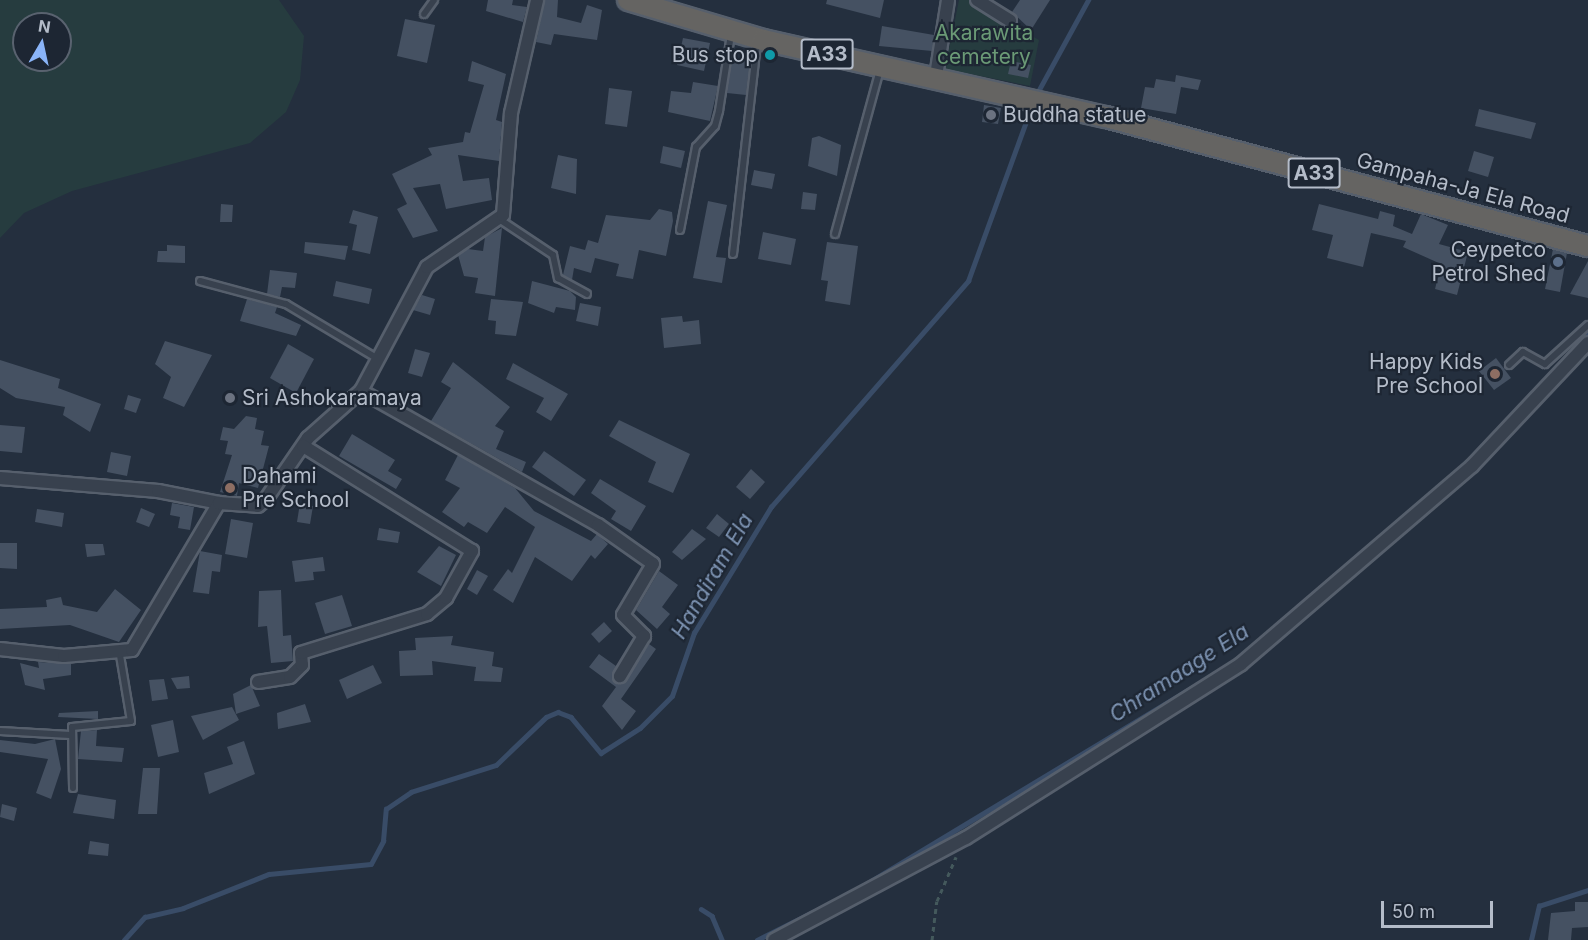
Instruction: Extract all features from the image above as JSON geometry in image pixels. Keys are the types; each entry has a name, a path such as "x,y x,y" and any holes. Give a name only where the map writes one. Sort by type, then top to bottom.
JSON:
{"highway":[{"name":"Gampaha-Ja Ela Road","path":"628,0 758,38 936,76 1034,100 1588,246"}],"street":[{"path":"0,478 158,491 219,503 258,506 303,446 361,391 435,257 499,219 519,66 537,0"},
{"path":"936,76 948,0"},
{"path":"977,0 1010,21"},
{"path":"774,940 949,845 1241,664 1472,466 1588,343"},
{"path":"361,391 598,525 653,564 623,615 644,636 620,676"},
{"path":"258,682 290,677 302,665 301,653 427,614 446,598 472,551 303,446"},
{"path":"0,649 64,656 120,655 145,636 219,503"}],"lane":[{"path":"424,14 434,0"},
{"path":"680,230 696,147 715,126 719,111 732,31"},
{"path":"733,254 758,38"},
{"path":"835,234 881,65"},
{"path":"499,219 553,255 558,278 587,294"},
{"path":"200,281 286,303 378,359"},
{"path":"1509,365 1523,352 1545,364 1588,325"},
{"path":"73,788 70,735 72,727 131,722 120,655"},
{"path":"0,731 70,735"}],"path":[{"path":"932,940 937,901 955,866 949,845"}],"green space":[{"path":"0,0 279,0 304,36 300,80 286,112 250,143 72,191 24,213 0,238"},
{"name":"Akarawita cemetery","path":"959,0 969,0 1039,40 1030,86 945,69"}],"building":[{"path":"488,0 513,0 512,5 527,7 523,22 486,11"},
{"path":"545,0 558,0 557,17 581,23 587,5 602,10 597,40 554,34 551,45 536,42"},
{"path":"827,0 884,0 880,18 826,4"},
{"path":"1020,0 1050,0 1031,30 1012,12"},
{"path":"405,19 435,25 427,63 397,56"},
{"path":"882,26 934,35 932,51 879,46"},
{"path":"683,38 710,43 704,71 677,65"},
{"path":"732,58 750,61 746,95 727,93"},
{"path":"472,61 506,74 496,120 502,122 499,161 458,155 463,181 489,178 492,200 446,209 440,184 413,188 438,231 413,238 397,209 407,204 392,174 432,155 428,148 463,142 465,132 470,133 484,85 468,81"},
{"path":"1011,61 1031,65 1028,78 1008,74"},
{"path":"1176,75 1201,80 1198,90 1181,87 1176,114 1141,108 1145,87 1154,88 1156,79 1175,82"},
{"path":"693,82 718,86 710,121 668,112 671,91 691,93"},
{"path":"609,88 632,91 627,127 605,124"},
{"name":"Buddha statue","path":"984,105 1001,108 998,124 982,122"},
{"path":"1479,109 1536,123 1531,139 1475,126"},
{"path":"819,136 841,145 837,176 808,166 812,138"},
{"path":"663,146 685,151 681,168 660,163"},
{"path":"1474,151 1494,157 1488,177 1468,171"},
{"path":"558,155 577,159 576,194 551,188"},
{"path":"754,170 775,174 772,189 751,185"},
{"path":"803,192 817,194 815,210 801,209"},
{"path":"708,201 727,205 716,257 726,258 722,283 693,278"},
{"path":"221,204 233,205 232,222 220,222"},
{"path":"1319,204 1378,219 1380,211 1395,215 1393,226 1412,234 1421,214 1448,225 1439,244 1468,252 1457,295 1435,289 1441,264 1403,247 1406,241 1371,233 1363,267 1327,258 1333,235 1312,230"},
{"path":"659,209 672,212 673,221 666,256 639,250 633,279 616,276 619,264 595,258 591,273 574,268 572,280 563,275 570,246 585,250 588,240 598,243 606,215 650,220"},
{"path":"353,210 378,217 370,254 352,250 357,225 349,223"},
{"path":"502,228 495,296 475,293 478,278 464,276 458,255 468,249 483,251 485,237"},
{"path":"763,232 796,239 791,265 758,259"},
{"path":"305,242 348,246 345,260 304,253"},
{"path":"827,242 858,246 850,305 825,301 828,281 821,280"},
{"path":"167,245 185,246 185,263 157,262 158,251 167,251"},
{"name":"Ceypetco Petrol Shed","path":"1553,249 1567,253 1560,292 1545,289"},
{"path":"1588,261 1588,298 1570,294"},
{"path":"270,270 297,273 295,288 282,287 280,297 267,294"},
{"path":"336,281 372,289 369,304 333,296"},
{"path":"532,281 570,291 576,297 575,310 556,307 554,313 528,303"},
{"path":"422,295 435,299 430,315 413,310"},
{"path":"247,299 277,307 275,313 301,325 296,336 240,321"},
{"path":"491,299 523,302 516,336 495,334 496,321 488,320"},
{"path":"580,303 601,307 598,326 576,321"},
{"path":"682,316 683,322 699,320 701,344 664,348 661,318"},
{"path":"165,341 212,355 184,407 163,398 171,377 155,364"},
{"path":"288,344 314,359 296,393 270,378"},
{"path":"415,349 430,353 422,377 408,373"},
{"name":"Happy Kids Pre School","path":"1496,358 1511,378 1494,390 1479,371"},
{"path":"0,360 60,379 58,388 101,404 90,432 63,415 65,407 16,398 0,388"},
{"path":"453,362 510,407 495,426 504,431 496,449 526,462 522,472 431,421 451,388 441,382"},
{"path":"513,363 568,394 551,421 536,412 544,398 506,379"},
{"path":"128,395 141,399 136,413 124,409"},
{"path":"246,416 257,418 255,429 264,431 261,445 269,446 258,488 239,483 237,496 220,492 232,455 225,454 228,441 220,440 223,427 234,429"},
{"path":"619,420 690,454 673,493 648,482 656,462 609,436"},
{"path":"0,425 25,427 22,453 0,451"},
{"path":"352,434 395,460 388,471 402,479 396,489 339,456"},
{"path":"544,451 586,480 574,496 532,467"},
{"path":"111,452 131,456 127,476 107,472"},
{"path":"458,455 515,488 534,511 591,541 597,534 608,544 595,559 591,555 572,581 535,557 513,603 493,590 508,569 512,573 535,527 505,507 487,533 468,522 464,527 442,512 460,488 445,480"},
{"path":"751,469 765,482 750,499 736,487"},
{"path":"600,479 646,506 631,531 611,519 616,511 591,493"},
{"path":"172,503 194,507 190,530 178,528 180,517 170,515"},
{"path":"300,503 313,506 310,524 297,522"},
{"path":"141,508 155,514 149,527 136,522"},
{"path":"37,509 64,513 62,527 35,522"},
{"path":"717,514 729,524 719,537 706,528"},
{"path":"231,519 253,523 247,558 225,554"},
{"path":"379,528 400,532 398,543 377,540"},
{"path":"692,529 706,539 682,560 672,552"},
{"path":"0,543 17,543 17,569 0,568"},
{"path":"85,544 103,544 105,555 87,557"},
{"path":"439,546 456,555 441,586 417,572"},
{"path":"200,551 222,555 220,572 212,571 209,594 193,592"},
{"path":"323,557 325,571 313,572 314,580 295,582 292,561"},
{"path":"477,570 488,576 477,595 467,589"},
{"path":"659,571 678,585 662,607 670,614 657,629 636,610"},
{"path":"115,589 141,610 119,642 70,625 0,629 0,609 47,607 46,600 61,597 63,605 97,612"},
{"path":"281,590 283,636 291,635 293,661 271,663 267,626 258,627 259,591"},
{"path":"342,595 352,626 325,634 315,603"},
{"path":"604,622 612,631 599,643 591,634"},
{"path":"453,636 451,645 494,652 492,666 503,668 501,682 474,681 476,667 432,661 433,675 400,676 399,651 416,650 415,638"},
{"path":"649,644 656,649 621,699 636,711 622,730 602,706 616,687 589,667 599,654 616,666 613,680 623,683"},
{"path":"38,662 71,664 71,675 43,679 45,690 25,685 20,663 39,668"},
{"path":"373,665 382,683 347,699 339,680"},
{"path":"189,676 190,688 177,689 171,678"},
{"path":"164,679 168,699 152,701 149,680"},
{"path":"251,685 260,706 236,714 233,694"},
{"path":"305,704 311,722 278,729 277,713"},
{"path":"232,707 239,720 203,740 191,716"},
{"path":"98,711 98,719 58,717 59,713"},
{"path":"173,720 179,752 158,757 151,725"},
{"path":"97,730 96,746 124,748 122,762 78,759 81,731"},
{"path":"55,739 61,769 51,799 36,793 48,759 0,752 0,740 35,744"},
{"path":"244,741 255,774 209,794 204,773 233,764 227,747"},
{"path":"143,768 160,768 157,814 138,814"},
{"path":"78,794 116,800 114,819 73,813"},
{"path":"2,804 17,808 14,821 0,817"},
{"path":"90,841 109,844 108,856 88,854"},
{"path":"1575,902 1588,902 1588,927 1572,928 1571,940 1548,940 1551,913 1575,911"}],"waterway":[{"name":"Handiram Ela","path":"1035,97 1088,0"},
{"name":"Handiram Ela","path":"124,940 145,917 183,908 269,874 371,864 383,841 386,809 411,792 496,765 546,717 558,712 571,717 601,753 640,728 672,696 694,633 771,507 968,281 1032,105"},
{"name":"Chramaage Ela","path":"1509,418 1588,334"},
{"name":"Chramaage Ela","path":"1279,623 1380,537"},
{"name":"Chramaage Ela","path":"861,887 1193,687"},
{"path":"1531,940 1539,906 1588,890"},
{"name":"Chramaage Ela","path":"757,940 827,905"},
{"path":"701,909 712,916 722,940"}],"place":[{"name":"Bus stop","path":"770,55"},
{"name":"Buddha statue","path":"991,115"},
{"name":"Ceypetco Petrol Shed","path":"1558,262"},
{"name":"Happy Kids Pre School","path":"1495,374"},
{"name":"Sri Ashokaramaya","path":"230,398"},
{"name":"Dahami Pre School","path":"230,488"}]}
